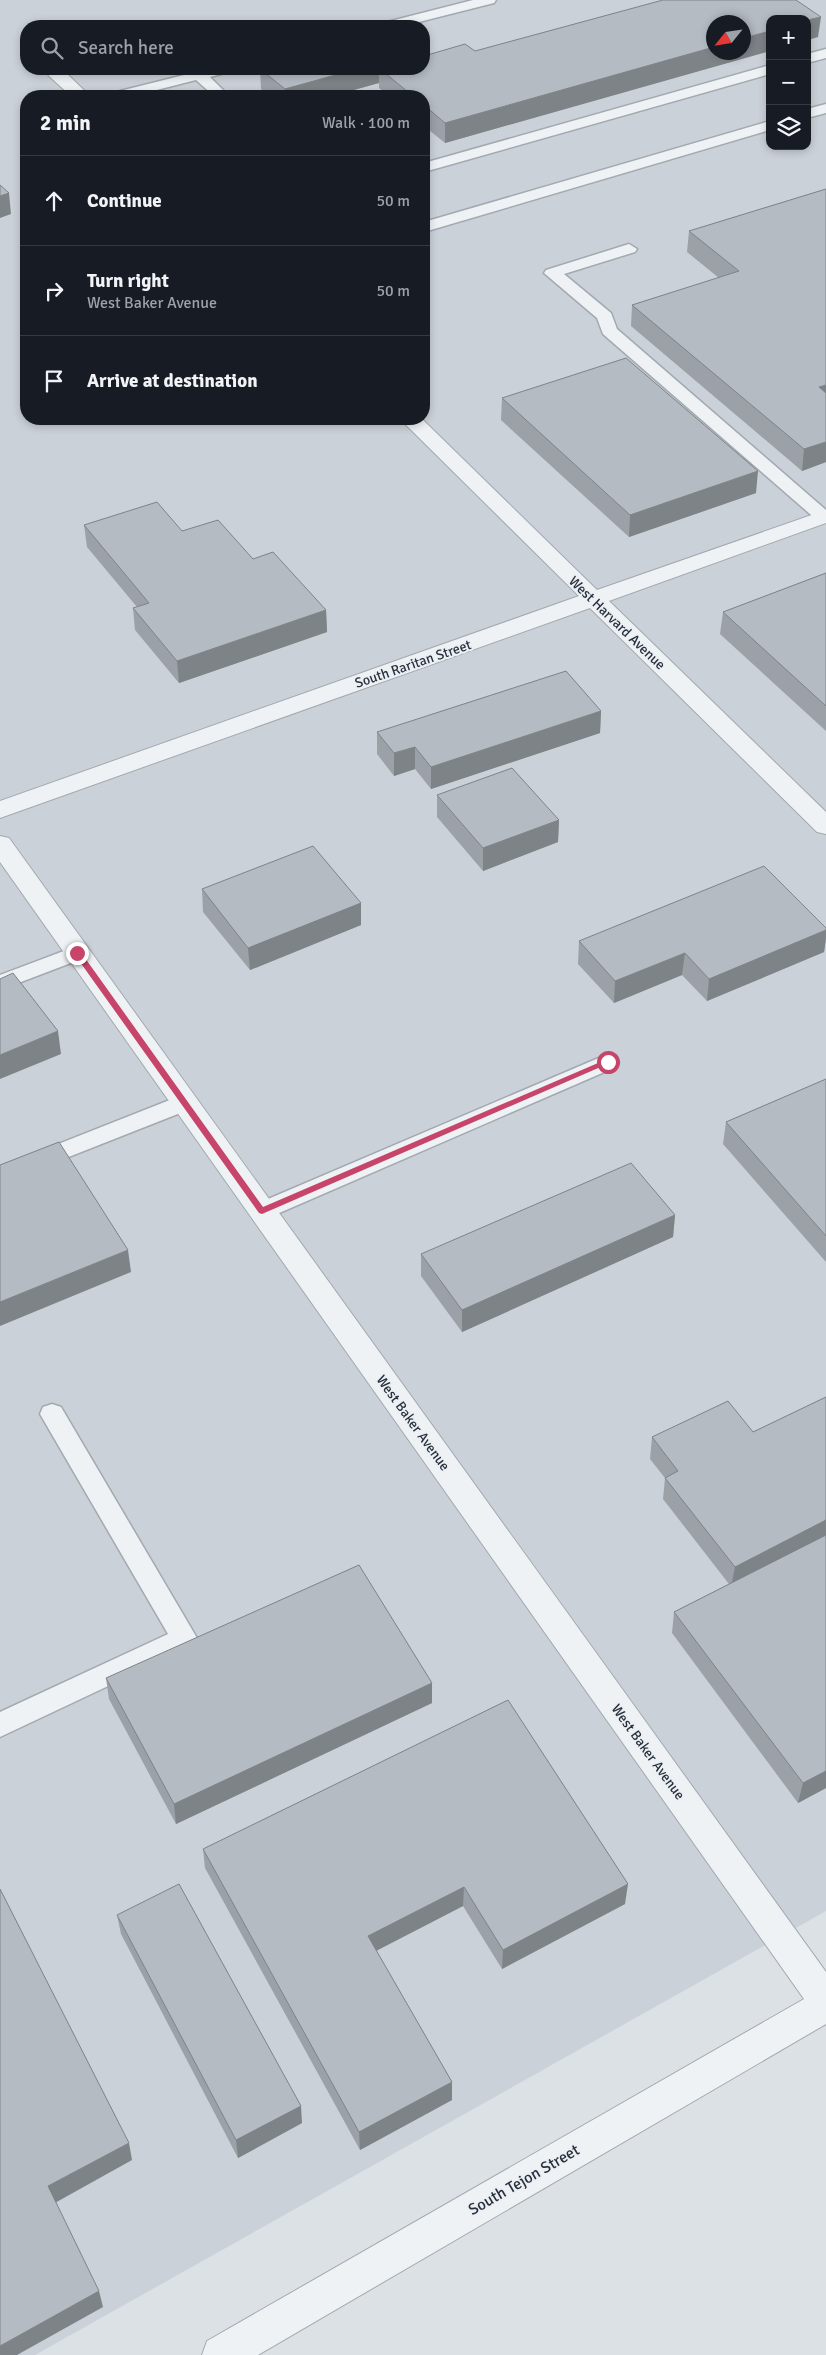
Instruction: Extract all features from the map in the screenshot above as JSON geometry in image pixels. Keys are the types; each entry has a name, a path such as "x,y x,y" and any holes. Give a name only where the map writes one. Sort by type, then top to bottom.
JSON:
{"street":[{"path":"58,75 74,90"},
{"name":"West Harvard Avenue","path":"416,425 826,826"},
{"name":"South Raritan Street","path":"0,810 825,517"},
{"name":"West Baker Avenue","path":"0,844 826,2001"},
{"name":"South Tejon Street","path":"221,2355 826,2005"}],"lane":[{"path":"411,20 489,0"},
{"path":"811,58 826,53"},
{"path":"430,166 766,70"},
{"path":"140,90 199,75 215,90"},
{"path":"811,113 826,108"},
{"path":"430,225 766,126"},
{"path":"629,249 552,273 605,316 609,331 825,517"},
{"path":"0,983 77,953"},
{"path":"262,1211 608,1062"},
{"path":"0,1176 185,1102"},
{"path":"0,1724 184,1638 52,1414"}],"shaded area":[{"path":"0,0 826,0 826,1911 35,2355 0,2355"}],"building":[{"path":"663,0 796,0 821,17 811,19 811,15 766,15 766,32 751,36 751,15 706,15 706,49 445,123 430,110 430,90 406,90 387,75 430,75 430,54 465,44 475,51"},
{"path":"268,75 335,75 285,89"},
{"path":"0,185 9,193 0,196"},
{"path":"826,189 826,385 819,387 826,393 826,442 804,449 632,305 739,271 689,231"},
{"path":"626,358 758,471 630,515 502,398"},
{"path":"157,502 182,531 218,520 253,559 273,552 326,610 177,661 133,608 149,603 84,525"},
{"path":"826,573 826,706 723,612"},
{"path":"566,671 601,711 431,767 415,747 394,753 377,732"},
{"path":"512,768 559,820 483,848 437,795"},
{"path":"313,846 361,903 248,948 202,889"},
{"path":"764,866 826,930 709,979 685,953 615,981 579,941"},
{"path":"13,973 58,1031 0,1055 0,979"},
{"path":"826,1079 826,1236 726,1122"},
{"path":"59,1142 128,1250 0,1302 0,1165"},
{"path":"631,1163 675,1215 462,1310 421,1254"},
{"path":"826,1397 826,1520 735,1567 665,1478 678,1471 652,1437 728,1401 753,1432"},
{"path":"826,1535 826,1771 803,1783 674,1612"},
{"path":"359,1565 432,1683 174,1804 106,1678"},
{"path":"508,1700 628,1884 503,1950 464,1887 368,1936 452,2082 359,2132 203,1849"},
{"path":"179,1884 301,2106 236,2140 117,1915"},
{"path":"0,1889 129,2143 48,2186 99,2291 0,2346"}],"route":[{"path":"77,953 262,1211 608,1062"}]}
